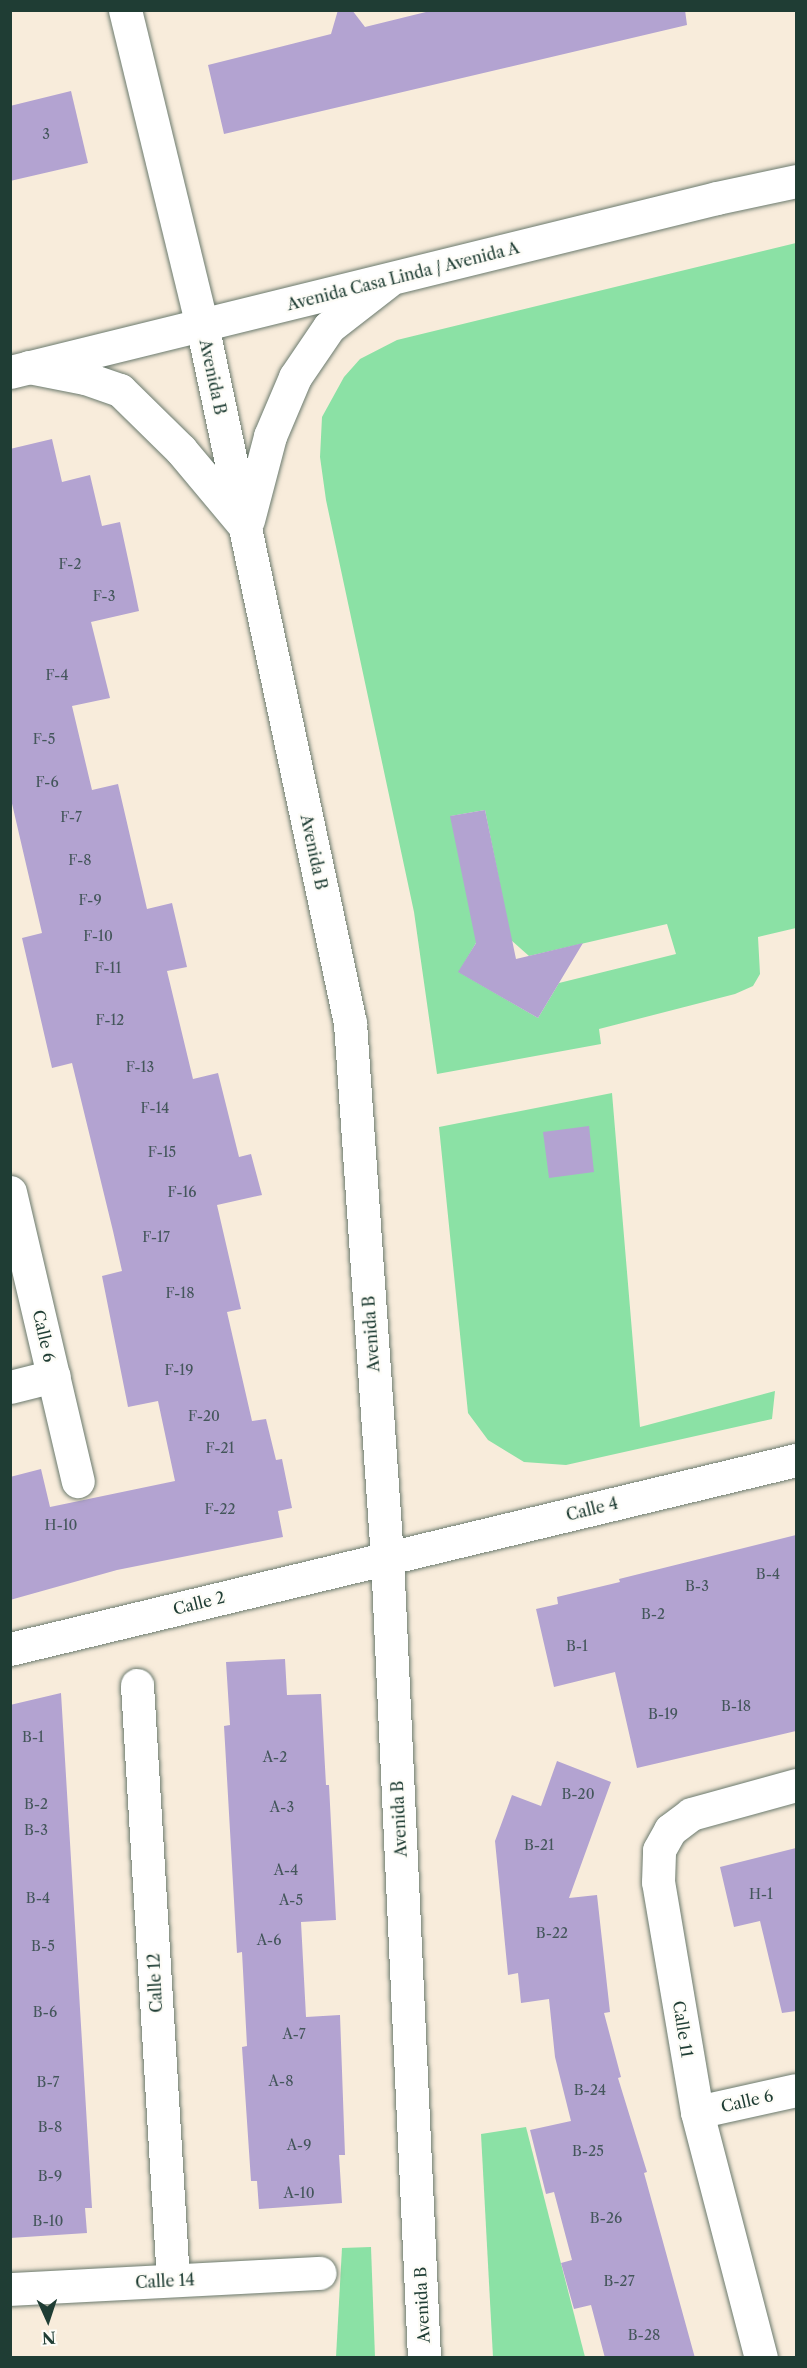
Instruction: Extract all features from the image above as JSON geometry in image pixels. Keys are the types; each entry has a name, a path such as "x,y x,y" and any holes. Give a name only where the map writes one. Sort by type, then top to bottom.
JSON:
{"street":[{"name":"Avenida B","path":"125,10 202,325 350,1023 387,1558 424,2358"},
{"name":"Avenida Casa Linda / Avenida A","path":"20,370 717,198 796,181"},
{"path":"246,527 270,436 295,377 329,327 388,281"},
{"path":"20,370 85,378 120,390 181,450 246,527"},
{"name":"Calle 6","path":"10,1192 78,1481"},
{"path":"10,1387 54,1376"},
{"name":"Calle 4","path":"387,1558 796,1460"},
{"name":"Calle 2","path":"10,1649 387,1558"},
{"name":"Calle 12","path":"137,1685 173,2280"},
{"name":"Calle 11","path":"761,2358 697,2112 658,1882 659,1850 670,1830 691,1814 795,1786"},
{"name":"Calle 6","path":"697,2112 796,2090"},
{"name":"Calle 14","path":"10,2289 320,2272"}],"green space":[{"path":"796,243 796,928 758,937 760,974 753,986 735,994 599,1029 601,1044 437,1074 414,912 326,500 320,457 322,417 344,377 360,359 397,340","holes":["485,810 511,940 529,956 667,924 676,954 559,983 538,1018 459,972 480,936 451,816"]},
{"path":"612,1093 640,1427 775,1391 772,1419 566,1465 524,1462 488,1440 468,1413 439,1127"},
{"path":"526,2127 585,2357 493,2357 481,2134"},
{"path":"371,2247 375,2357 336,2357 342,2248"}],"building":[{"path":"338,10 352,10 365,27 434,10 685,10 687,25 224,134 208,65 331,34"},
{"path":"71,91 88,163 10,181 10,106"},
{"path":"52,439 62,482 90,475 102,526 120,522 139,611 91,622 110,698 72,706 92,790 118,784 147,909 172,903 187,967 167,971 193,1079 218,1073 239,1157 251,1154 262,1195 217,1205 241,1309 227,1312 252,1421 266,1419 276,1460 282,1459 292,1508 278,1511 283,1537 117,1570 10,1600 10,1477 41,1469 50,1507 175,1481 158,1401 128,1407 102,1276 122,1271 113,1231 72,1063 52,1068 22,938 42,933 10,795 10,449"},
{"path":"485,810 516,959 583,943 538,1018 458,972 476,943 450,816"},
{"path":"589,1126 594,1172 549,1178 543,1132"},
{"path":"796,1535 796,1731 637,1768 615,1672 554,1687 536,1609 558,1604 557,1597 620,1582 619,1579"},
{"path":"285,1659 287,1695 321,1694 326,1785 329,1785 336,1920 301,1922 306,2017 340,2015 345,2155 339,2155 342,2203 259,2209 257,2181 251,2181 242,2047 247,2046 242,1952 237,1953 224,1726 230,1725 226,1662"},
{"path":"61,1693 92,2208 85,2208 87,2233 10,2238 10,1705"},
{"path":"557,1761 611,1782 569,1898 597,1895 610,2012 604,2013 621,2077 618,2078 647,2172 644,2173 695,2358 605,2358 591,2305 574,2309 561,2263 572,2260 554,2192 546,2194 530,2130 571,2121 555,2057 549,1999 521,2003 518,1973 508,1975 495,1841 512,1795 541,1806"},
{"path":"796,1848 796,2011 782,2013 760,1921 734,1927 720,1867"}]}
